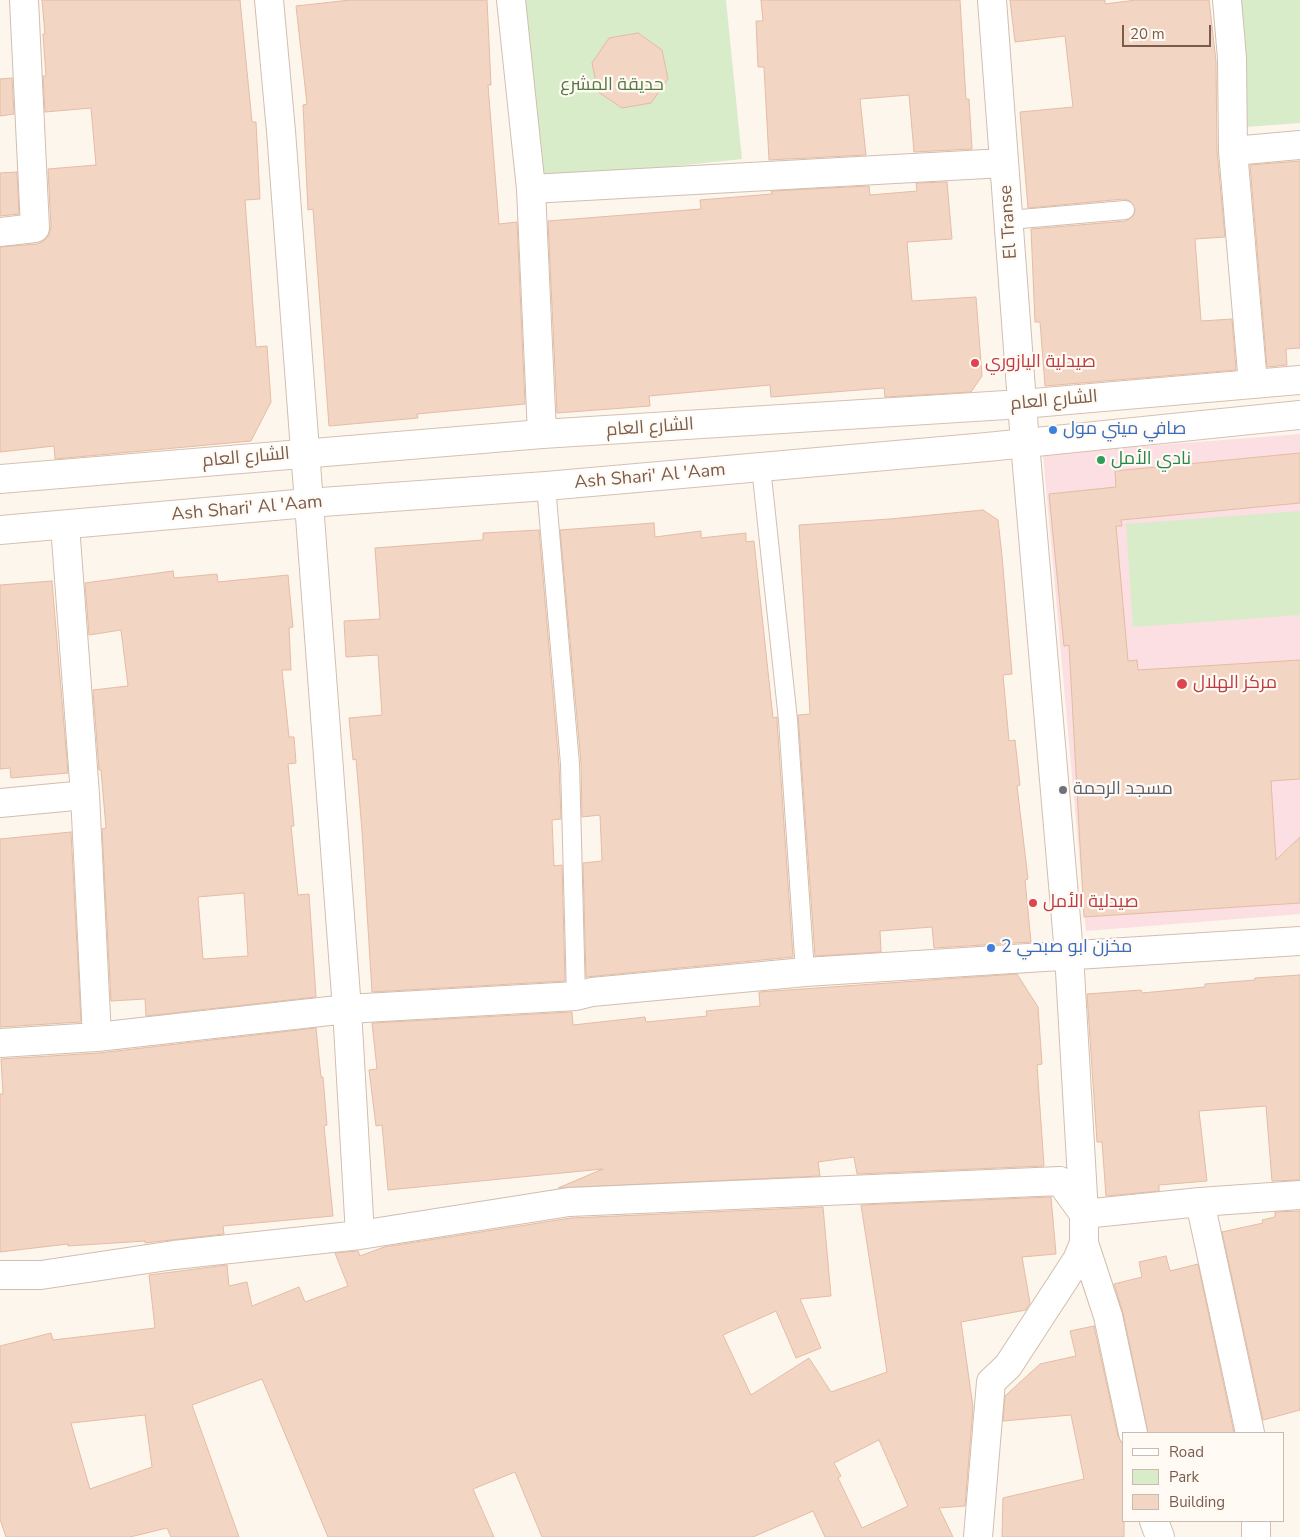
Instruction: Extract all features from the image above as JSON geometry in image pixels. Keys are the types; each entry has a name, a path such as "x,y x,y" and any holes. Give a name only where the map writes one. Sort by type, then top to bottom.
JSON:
{"street":[{"path":"0,232 35,228 24,0"},
{"path":"269,0 282,140 347,1009 360,1234"},
{"path":"511,0 531,189 542,434"},
{"name":"El Transe","path":"992,0 1025,443 1069,954 1084,1214 1084,1243"},
{"path":"1227,0 1232,58 1233,151 1253,384"},
{"path":"1233,151 1300,145"},
{"path":"531,189 1004,163"},
{"name":"الشارع العام","path":"0,480 542,434 1022,404 1300,380"},
{"name":"Ash Shari' Al 'Aam","path":"0,530 308,503 546,486 762,467 1300,415"},
{"path":"65,525 85,795 97,1037"},
{"path":"0,803 85,795"},
{"path":"0,1043 97,1037 347,1009 576,996 592,992 805,972 1300,941"},
{"path":"0,1275 41,1275 174,1255 360,1234 570,1202 1060,1181 1084,1214 1200,1202 1300,1195"},
{"path":"1200,1202 1250,1432"},
{"path":"1084,1243 1108,1316 1133,1432"},
{"path":"978,1537 992,1382 1008,1366 1077,1260 1084,1243"},
{"path":"1154,1522 1160,1537"},
{"path":"1256,1522 1256,1537"}],"lane":[{"path":"1008,220 1125,210"},
{"path":"762,467 788,720 805,972"},
{"path":"546,486 570,764 576,996"}],"shaded area":[{"name":"مركز الهلال","path":"1300,434 1300,914 1086,931 1043,454"}],"green space":[{"name":"حديقة المشرع","path":"516,0 726,0 742,159 535,181"},
{"path":"1238,0 1300,0 1300,123 1246,127"},
{"path":"1300,511 1300,615 1133,627 1126,524"}],"building":[{"path":"42,0 240,0 252,122 256,122 260,199 245,200 256,347 267,346 271,402 251,441 55,459 54,446 0,452 0,247 37,244 44,241 49,235 51,227 48,169 96,165 91,108 45,112 43,76 46,76 43,34 45,34"},
{"path":"350,0 487,0 491,85 488,85 499,224 517,222 525,404 417,414 418,418 329,426 313,209 308,210 303,105 307,104 296,6"},
{"path":"761,0 960,0 966,99 969,99 972,149 914,152 909,95 860,99 866,155 769,160 764,67 758,67 756,21 763,21"},
{"path":"1010,0 1105,0 1105,4 1136,0 1209,0 1216,61 1217,151 1225,237 1195,239 1201,321 1232,319 1236,370 1045,386 1040,322 1035,322 1031,229 1126,221 1134,215 1135,209 1130,201 1124,199 1028,208 1020,112 1073,107 1065,36 1015,42"},
{"path":"638,33 662,50 668,79 651,103 622,108 598,92 592,63 609,38"},
{"path":"12,78 14,114 0,116 0,79"},
{"path":"1300,161 1300,348 1286,349 1287,365 1267,367 1250,165"},
{"path":"17,172 19,214 0,216 0,173"},
{"path":"947,182 952,239 907,242 912,301 976,297 982,376 971,392 885,397 884,388 771,397 770,385 649,396 650,406 557,413 548,221 701,209 700,200 772,194 771,191 869,186 870,195 917,191 916,183"},
{"name":"مركز الهلال","path":"1300,453 1300,503 1121,520 1122,526 1116,526 1128,661 1137,660 1138,670 1300,660 1300,779 1271,781 1276,860 1300,837 1300,903 1084,917 1069,645 1064,646 1049,494 1116,487 1115,471"},
{"path":"983,510 998,520 1002,556 1012,674 1003,675 1009,741 1015,740 1020,785 1017,786 1028,879 1025,880 1031,942 934,948 932,927 880,931 881,952 815,956 798,715 810,714 799,525"},
{"path":"654,523 655,537 701,531 701,538 746,533 746,542 754,541 773,718 777,717 793,957 586,977 583,863 602,861 600,815 582,817 581,763 560,530"},
{"path":"539,530 559,765 561,819 552,820 554,866 562,865 565,981 372,992 356,759 353,760 349,718 382,715 378,655 346,657 344,621 380,619 375,548 483,540 483,533"},
{"path":"173,571 174,578 217,574 218,582 288,575 293,627 289,628 291,670 282,670 289,737 294,737 296,763 288,764 294,826 291,826 298,895 309,894 316,997 146,1016 145,999 111,1001 102,829 106,828 101,770 99,770 93,690 128,686 121,630 89,635 85,583","holes":["244,893 248,956 203,959 198,897"]},
{"path":"52,581 68,773 11,778 10,768 0,769 0,585"},
{"path":"71,832 81,1022 0,1027 0,839"},
{"path":"1017,974 1038,1007 1042,1064 1037,1065 1044,1166 857,1174 854,1157 818,1162 820,1176 558,1188 603,1169 388,1190 382,1125 376,1126 369,1070 377,1069 372,1023 572,1012 573,1025 645,1017 646,1022 707,1016 706,1011 760,1006 759,992"},
{"path":"1300,975 1300,1180 1272,1181 1266,1106 1199,1111 1207,1181 1159,1185 1159,1191 1106,1196 1102,1142 1097,1142 1087,994 1141,990 1142,993 1205,987 1205,984 1255,980 1255,978"},
{"path":"316,1028 321,1077 323,1077 327,1125 324,1126 333,1216 223,1226 224,1234 145,1243 145,1241 68,1246 68,1244 0,1252 0,1094 3,1094 1,1059 99,1053"},
{"path":"1051,1197 1056,1254 1022,1257 1030,1303 1026,1310 961,1322 973,1407 965,1506 939,1508 953,1537 825,1537 813,1511 753,1537 542,1537 515,1472 473,1489 494,1537 328,1537 262,1379 192,1405 239,1537 171,1537 167,1528 130,1537 6,1537 0,1519 0,1346 51,1333 53,1340 155,1328 149,1275 227,1265 229,1286 247,1282 252,1306 299,1287 305,1302 348,1286 335,1253 358,1251 360,1256 384,1247 571,1218 823,1207 831,1296 800,1299 821,1348 796,1358 776,1311 723,1335 751,1395 809,1358 831,1392 887,1372 861,1205","holes":["145,1415 152,1467 90,1489 71,1423","879,1440 908,1506 862,1528 838,1478 841,1476 834,1463"]},
{"path":"1300,1211 1300,1410 1263,1420 1222,1232 1263,1223 1262,1220 1275,1217 1275,1212"},
{"path":"1166,1256 1170,1271 1198,1264 1234,1432 1148,1432 1123,1313 1114,1284 1142,1277 1139,1262"},
{"path":"1094,1326 1118,1436 1122,1442 1122,1522 1124,1522 1124,1537 1002,1537 1003,1498 1084,1479 1071,1415 1003,1421 1005,1396 1040,1364 1076,1356 1070,1331"}],"place":[{"name":"صيدلية اليازوري","path":"975,363"},
{"name":"صافي ميني مول","path":"1053,430"},
{"name":"نادي الأمل","path":"1101,460"},
{"name":"مركز الهلال","path":"1182,684"},
{"name":"مسجد الرحمة","path":"1063,790"},
{"name":"صيدلية الأمل","path":"1033,903"},
{"name":"مخزن ابو صبحي 2","path":"991,948"}]}
